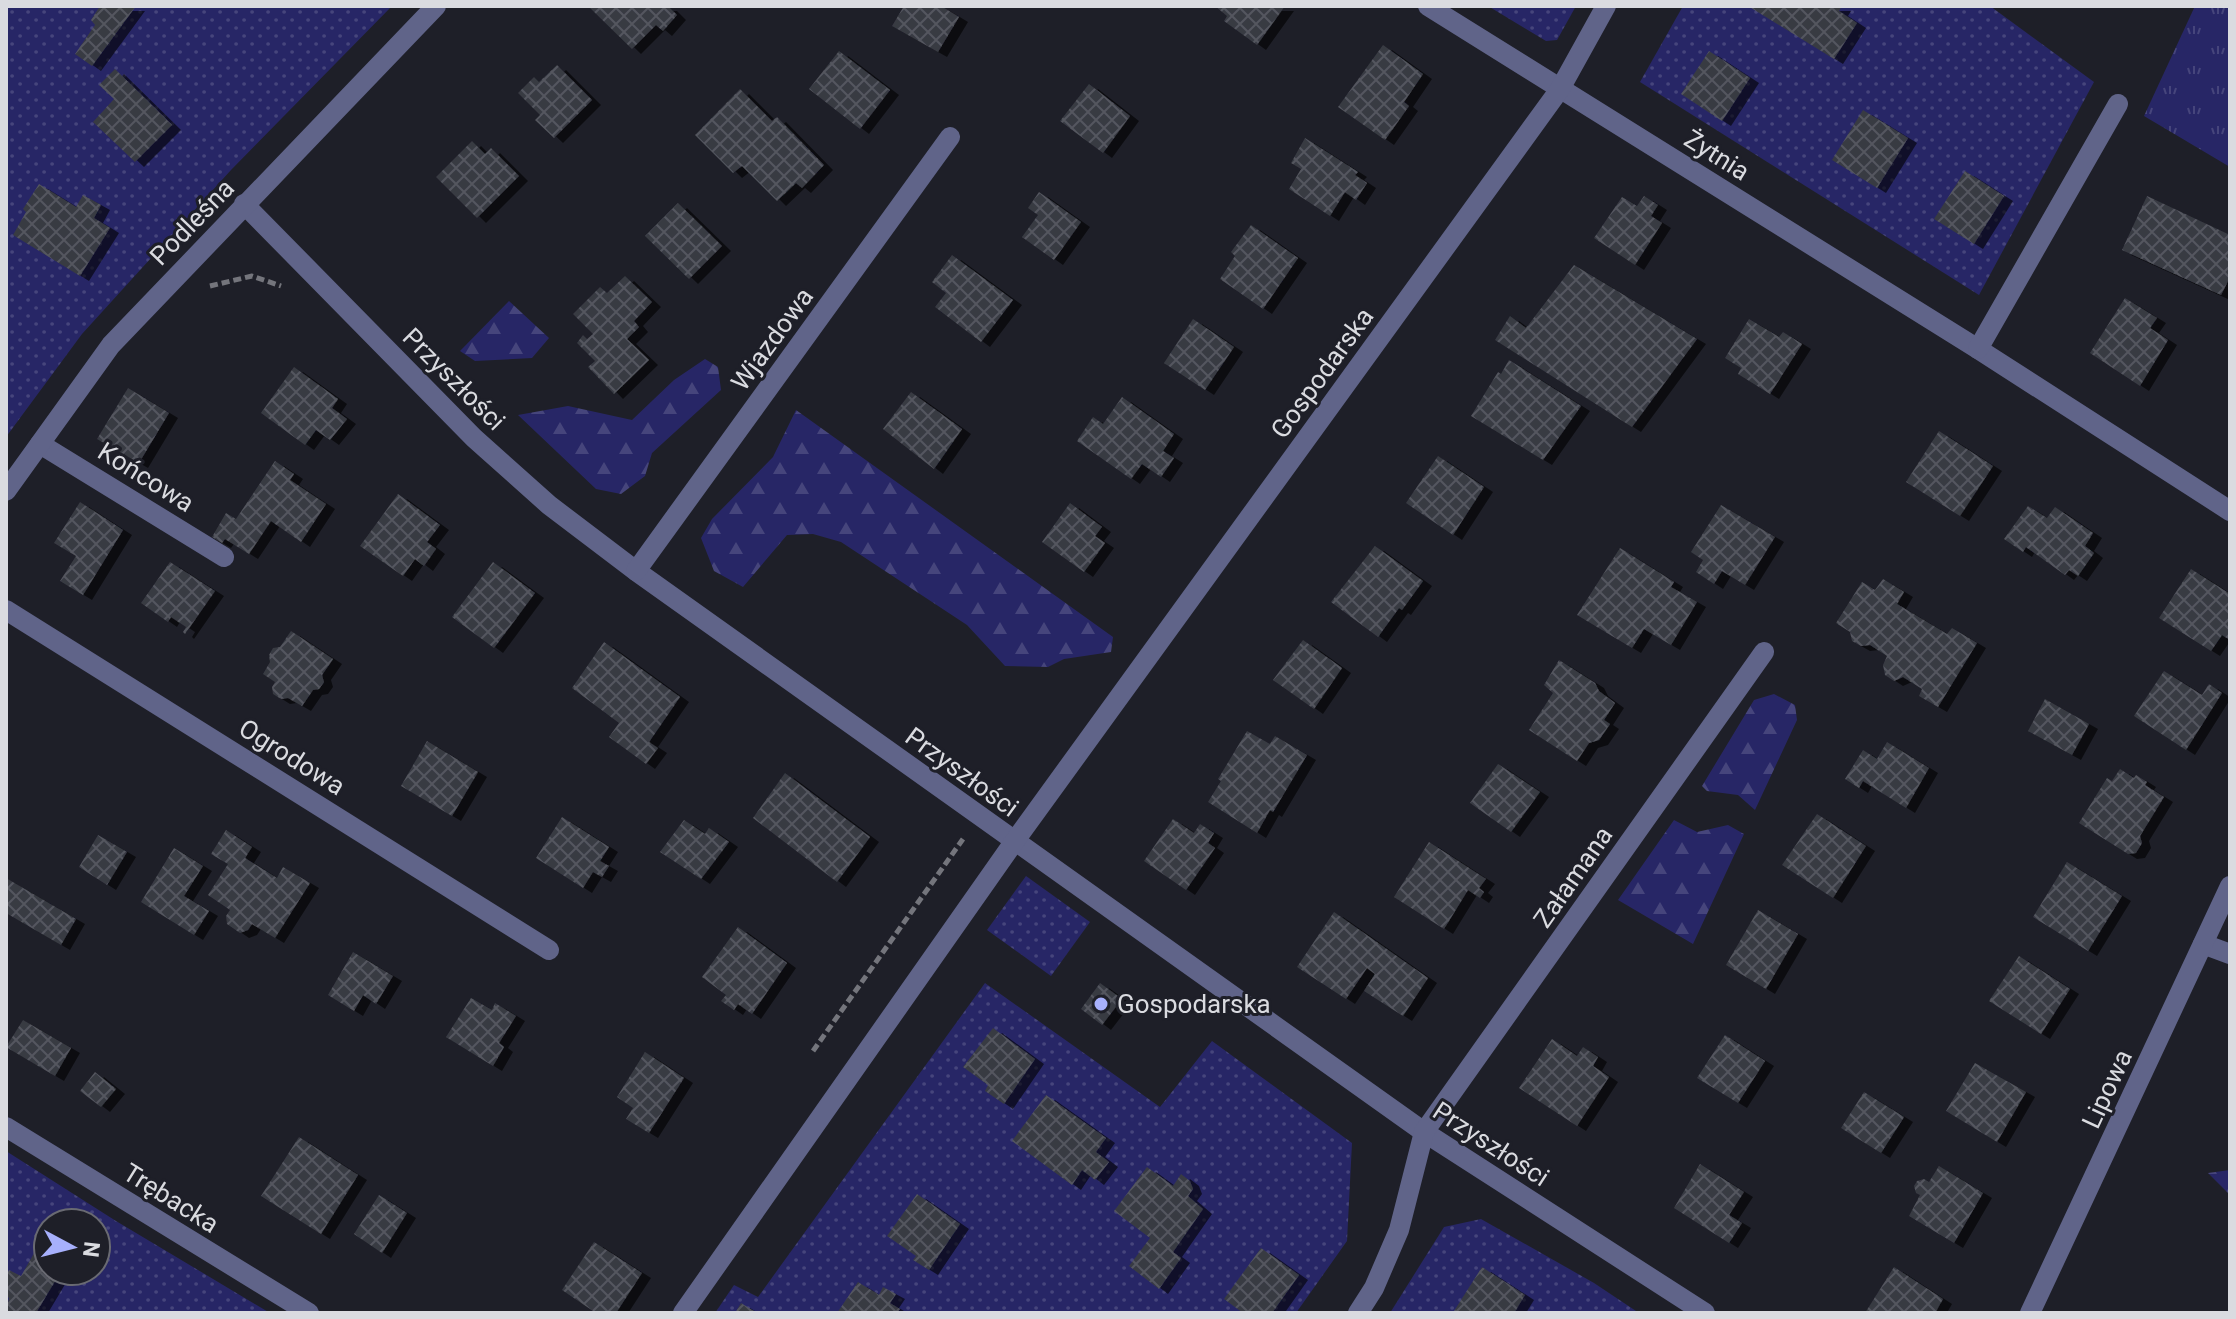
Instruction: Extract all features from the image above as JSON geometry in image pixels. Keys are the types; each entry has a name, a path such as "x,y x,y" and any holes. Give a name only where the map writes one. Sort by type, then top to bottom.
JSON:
{"street":[{"name":"Podleśna","path":"6,491 111,345 436,6"},
{"name":"Żytnia","path":"1428,6 1978,349 2230,511"},
{"name":"Gospodarska","path":"683,1313 1014,842 1560,89 1606,6"},
{"path":"1978,349 2118,104"},
{"name":"Wjazdowa","path":"636,571 950,137"},
{"name":"Przyszłości","path":"244,204 474,438 549,505 1014,842 1424,1132 1705,1313"},
{"name":"Końcowa","path":"40,444 224,557"},
{"name":"Ogrodowa","path":"6,610 549,950"},
{"name":"Załamana","path":"1424,1132 1764,652"},
{"name":"Lipowa","path":"2030,1313 2230,886"},
{"path":"2203,944 2230,954"},
{"name":"Trębacka","path":"6,1127 309,1313"},
{"path":"1358,1313 1374,1288 1399,1230 1424,1132"}],"path":[{"path":"199,293 209,286 252,276 270,281 291,294"},
{"path":"813,1051 964,837"}],"green space":[{"path":"6,6 392,6 231,170 82,334 6,437"},
{"path":"1488,6 1576,6 1557,40 1546,41"},
{"path":"1683,6 1990,6 2094,82 1979,295 1640,82"},
{"path":"2195,6 2230,6 2230,167 2144,116"},
{"path":"509,301 549,338 532,358 475,361 460,351"},
{"path":"705,359 718,367 721,390 652,453 645,476 621,494 596,489 518,415 568,406 632,420 674,380"},
{"path":"796,410 1113,637 1111,652 1064,659 1048,667 1005,666 967,625 841,542 813,534 787,535 743,587 714,571 701,538 712,519 773,457"},
{"path":"1774,694 1795,705 1797,720 1755,810 1738,795 1707,791 1702,786 1754,700"},
{"path":"1674,820 1697,832 1728,825 1744,834 1693,944 1618,900"},
{"path":"1026,876 1090,922 1051,976 987,930"},
{"path":"985,983 1160,1107 1212,1041 1352,1143 1347,1241 1296,1313 715,1313 734,1285 758,1297"},
{"path":"6,1151 94,1207 32,1207 32,1287 112,1287 112,1218 270,1313 6,1313"},
{"path":"2230,1170 2230,1195 2208,1173"},
{"path":"1481,1219 1594,1283 1639,1313 1390,1313 1444,1227"}],"building":[{"path":"100,6 136,6 92,66 75,54 95,25 91,20"},
{"path":"588,6 668,6 677,15 663,31 656,25 632,49"},
{"path":"904,6 941,6 959,17 938,52 892,26"},
{"path":"1215,6 1285,6 1257,45 1224,21 1227,16"},
{"path":"1748,6 1842,6 1839,11 1857,23 1834,59"},
{"path":"1383,45 1423,74 1404,102 1409,106 1385,140 1338,107"},
{"path":"839,51 890,90 860,129 809,89"},
{"path":"1709,51 1750,78 1722,121 1681,94"},
{"path":"557,65 592,100 554,138 535,120 540,115 518,93 534,77 539,82"},
{"path":"115,69 172,125 135,162 93,122 114,99 99,85"},
{"path":"1089,84 1130,116 1103,153 1060,121"},
{"path":"740,89 772,121 777,117 824,165 802,188 796,183 777,201 742,166 733,173 695,135"},
{"path":"1863,110 1908,138 1877,188 1832,160"},
{"path":"1305,138 1358,172 1355,175 1367,183 1356,200 1345,192 1330,216 1289,189 1301,169 1291,163"},
{"path":"472,141 485,154 491,148 519,176 477,218 436,177"},
{"path":"1965,171 2004,196 1974,244 1934,219"},
{"path":"39,184 76,207 83,195 101,205 94,218 110,228 80,276 13,235 26,212 23,209"},
{"path":"1039,192 1081,222 1054,260 1022,237 1038,215 1028,208"},
{"path":"1644,196 1658,205 1651,216 1662,223 1635,265 1594,238 1622,197 1637,206"},
{"path":"2147,196 2230,235 2230,277 2221,295 2122,250"},
{"path":"678,203 722,246 689,279 645,236"},
{"path":"1251,225 1298,258 1263,309 1220,279 1235,256 1231,252"},
{"path":"952,255 1013,300 981,342 935,307 946,293 932,282"},
{"path":"1574,265 1697,339 1632,427 1495,340 1510,316 1526,328"},
{"path":"625,276 652,302 634,321 639,327 627,339 649,360 614,394 588,367 595,361 577,343 583,335 587,339 593,334 573,314 600,287 607,293"},
{"path":"2125,298 2157,318 2150,328 2168,340 2140,386 2090,353"},
{"path":"1193,319 1234,347 1205,390 1164,363"},
{"path":"1749,319 1779,337 1783,332 1802,344 1770,394 1738,374 1741,368 1725,358"},
{"path":"1509,360 1581,406 1543,460 1471,416"},
{"path":"294,367 338,399 332,408 347,419 330,440 316,430 305,445 261,413"},
{"path":"128,388 169,413 139,463 97,439"},
{"path":"911,392 962,429 934,469 883,429"},
{"path":"1122,397 1174,434 1163,451 1174,458 1161,477 1142,464 1131,479 1077,441 1093,417 1103,424"},
{"path":"1939,431 1993,466 1960,516 1906,482"},
{"path":"1438,456 1484,487 1453,535 1406,503"},
{"path":"275,461 294,474 290,480 326,504 301,542 271,521 249,554 225,539 222,543 212,537 226,513 236,519"},
{"path":"398,494 440,525 427,542 436,549 424,566 415,559 403,576 360,546"},
{"path":"80,502 123,530 83,595 60,581 76,556 54,543"},
{"path":"1070,503 1102,527 1095,536 1105,543 1084,572 1042,542"},
{"path":"1721,505 1775,537 1745,585 1722,571 1714,584 1696,572 1703,560 1691,552"},
{"path":"2028,506 2047,518 2055,507 2093,533 2085,546 2094,553 2078,576 2069,570 2065,575 2026,547 2023,552 2004,539"},
{"path":"1375,546 1423,581 1378,637 1331,602"},
{"path":"1620,548 1674,582 1671,587 1697,602 1671,645 1644,629 1632,648 1577,615"},
{"path":"170,562 215,591 185,634 186,627 171,617 168,622 141,603"},
{"path":"493,562 535,593 494,648 452,617"},
{"path":"2191,569 2230,594 2230,640 2222,635 2211,651 2159,618"},
{"path":"1883,579 1904,592 1897,604 1947,634 1952,628 1977,643 1938,707 1919,696 1922,689 1903,677 1894,681 1885,675 1883,665 1887,656 1870,645 1861,646 1852,641 1850,632 1836,623 1862,582 1875,590"},
{"path":"291,631 333,659 322,675 324,682 319,689 313,690 302,706 273,694 275,682 263,674 273,648 280,647"},
{"path":"1303,640 1342,668 1314,709 1273,680"},
{"path":"604,642 680,697 649,742 658,748 646,764 609,737 619,723 572,688"},
{"path":"1559,660 1595,683 1599,691 1615,703 1604,720 1610,724 1599,740 1589,743 1577,761 1529,730 1553,693 1544,685"},
{"path":"2164,671 2202,695 2209,684 2222,693 2186,750 2134,716"},
{"path":"2045,699 2089,724 2072,755 2028,731"},
{"path":"1247,731 1270,744 1275,736 1307,755 1257,833 1208,802"},
{"path":"427,741 478,772 452,816 401,786"},
{"path":"1887,742 1929,768 1906,808 1863,781 1859,788 1845,779 1863,750 1877,759"},
{"path":"1498,764 1540,792 1511,832 1470,803"},
{"path":"2120,769 2147,782 2145,785 2164,797 2140,836 2142,843 2136,853 2128,854 2079,823 2107,778 2112,781"},
{"path":"785,773 870,837 837,882 753,818"},
{"path":"1817,814 1866,846 1833,898 1782,865"},
{"path":"562,817 609,847 600,861 609,866 602,877 593,872 583,888 536,858"},
{"path":"1173,819 1194,833 1200,824 1214,833 1208,843 1215,848 1186,890 1144,861"},
{"path":"684,820 705,834 709,828 729,842 701,879 660,852"},
{"path":"226,830 252,847 245,858 277,878 283,867 310,883 275,938 252,924 240,933 227,924 226,916 230,910 208,895 228,864 211,854"},
{"path":"98,835 127,852 107,885 79,867"},
{"path":"1429,842 1486,879 1479,888 1484,892 1480,898 1468,890 1444,929 1394,897"},
{"path":"174,848 203,866 184,896 209,911 194,935 141,902"},
{"path":"2067,862 2122,896 2088,951 2033,917"},
{"path":"6,878 76,919 61,945 6,913"},
{"path":"1758,910 1798,934 1766,989 1726,965"},
{"path":"1334,912 1428,978 1403,1016 1364,991 1375,974 1367,968 1346,999 1297,967"},
{"path":"738,927 787,963 752,1014 738,1004 734,1010 721,1001 726,995 702,977"},
{"path":"353,952 393,976 376,1004 363,995 354,1011 328,995"},
{"path":"2019,956 2070,989 2041,1034 1989,1001"},
{"name":"Gospodarska","path":"1100,983 1122,999 1102,1025 1081,1009"},
{"path":"471,998 492,1010 495,1003 516,1016 499,1043 504,1047 493,1066 446,1037"},
{"path":"23,1020 71,1048 55,1076 6,1047"},
{"path":"993,1028 1035,1059 1004,1104 985,1091 988,1085 963,1067"},
{"path":"1725,1035 1765,1061 1738,1103 1697,1078"},
{"path":"1552,1039 1577,1056 1583,1047 1598,1057 1593,1066 1609,1077 1577,1126 1519,1088"},
{"path":"645,1052 684,1078 649,1133 626,1119 633,1108 617,1097"},
{"path":"1975,1063 2026,1092 1997,1142 1946,1111"},
{"path":"95,1072 116,1089 101,1107 80,1091"},
{"path":"1864,1092 1904,1117 1881,1153 1841,1128"},
{"path":"1046,1095 1106,1138 1096,1152 1109,1162 1095,1180 1082,1170 1072,1185 1012,1141"},
{"path":"299,1137 358,1175 321,1234 261,1196"},
{"path":"1700,1164 1744,1192 1729,1215 1742,1223 1729,1243 1674,1208"},
{"path":"1939,1166 1983,1193 1954,1243 1909,1216 1920,1195 1914,1186 1917,1181 1924,1179 1929,1182"},
{"path":"1147,1167 1173,1186 1181,1174 1190,1181 1193,1189 1188,1196 1203,1209 1173,1252 1181,1258 1159,1289 1129,1266 1150,1238 1114,1211"},
{"path":"917,1194 960,1224 929,1270 913,1260 916,1256 887,1236"},
{"path":"379,1195 407,1213 382,1253 354,1234"},
{"path":"594,1242 642,1273 616,1313 596,1313 562,1290"},
{"path":"1261,1248 1299,1275 1272,1313 1243,1313 1224,1299"},
{"path":"32,1257 32,1287 51,1287 36,1313 6,1311 9,1298 6,1296 6,1276 9,1270 21,1276"},
{"path":"1482,1267 1525,1295 1514,1313 1454,1311"},
{"path":"1894,1267 1943,1299 1935,1313 1865,1313"},
{"path":"858,1282 879,1295 883,1287 896,1294 890,1303 900,1309 897,1313 837,1313"},
{"path":"741,1303 757,1313 735,1313"}],"place":[{"name":"Gospodarska","path":"1101,1004"}]}
